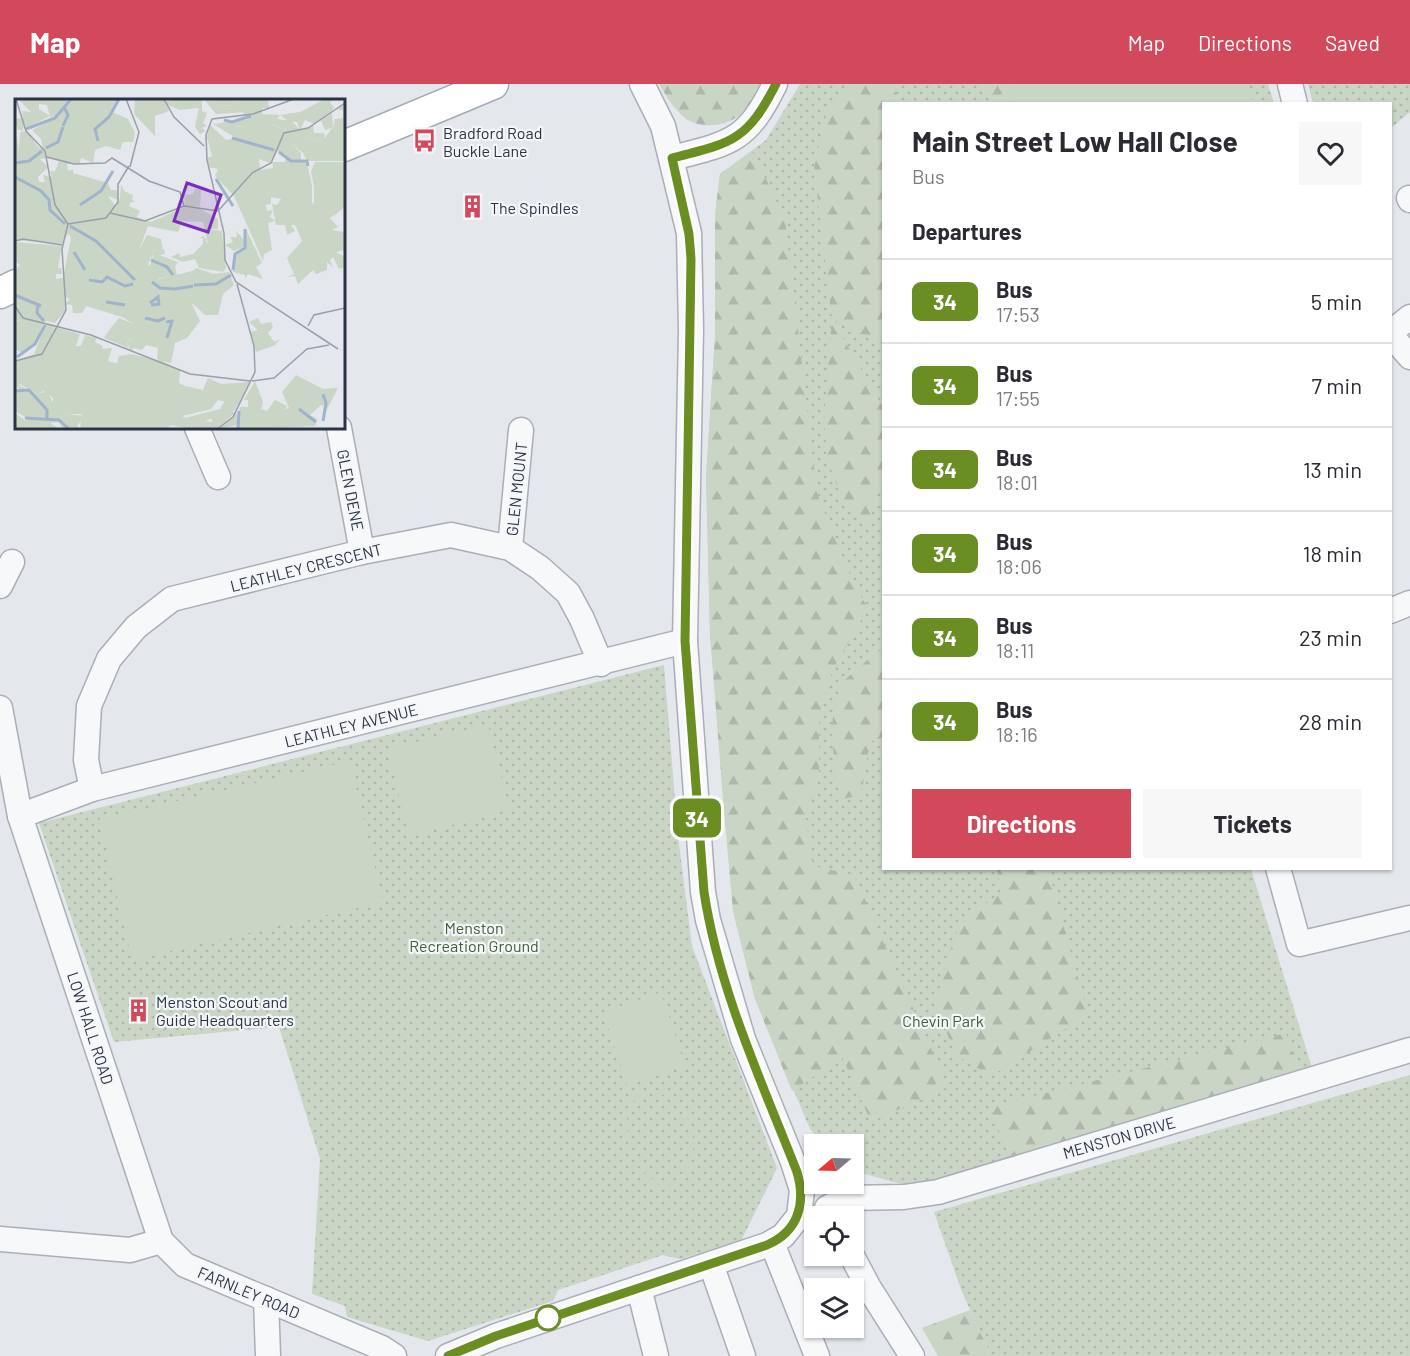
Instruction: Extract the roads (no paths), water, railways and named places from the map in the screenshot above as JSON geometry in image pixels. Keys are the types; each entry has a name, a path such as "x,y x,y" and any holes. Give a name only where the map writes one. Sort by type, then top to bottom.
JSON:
{"main road":[{"path":"345,146 493,84"},
{"path":"0,293 15,286"}],"street":[{"path":"448,1356 496,1336 772,1243 783,1236 799,1216 802,1190 743,1039 708,921 698,839 685,641 691,259 689,234 672,158 663,126 642,84"},
{"path":"672,158 718,145 749,128 760,115 776,84"},
{"path":"1290,84 1294,102"},
{"path":"1392,332 1410,316"},
{"path":"1392,336 1410,357"},
{"path":"197,429 218,477"},
{"name":"GLEN DENE","path":"339,429 362,552"},
{"name":"GLEN MOUNT","path":"510,548 521,430"},
{"name":"LEATHLEY CRESCENT","path":"92,789 86,760 89,706 109,659 136,627 172,599 362,552 451,535 510,548 540,568 568,593 601,664"},
{"path":"0,586 12,562"},
{"path":"1392,610 1410,605"},
{"name":"LEATHLEY AVENUE","path":"10,811 685,641"},
{"name":"LOW HALL ROAD","path":"0,708 10,811 161,1241"},
{"path":"1279,870 1299,944 1410,918"},
{"name":"MENSTON DRIVE","path":"836,1206 846,1197 904,1197 938,1192 1410,1050"},
{"path":"802,1190 818,1198 825,1206"},
{"path":"0,1239 130,1250 161,1241"},
{"name":"FARNLEY ROAD","path":"161,1241 185,1265 382,1348 394,1356"},
{"path":"772,1243 817,1356"},
{"path":"711,1264 743,1356"},
{"path":"857,1266 912,1356"},
{"path":"639,1288 656,1356"},
{"path":"266,1299 268,1356"}],"place":[{"name":"Bradford Road Buckle Lane","path":"425,141"},
{"name":"The Spindles","path":"472,207"},
{"name":"Menston Scout and Guide Headquarters","path":"138,1010"}],"park label":[{"name":"Menston Recreation Ground","path":"474,936"},
{"name":"Chevin Park","path":"943,1020"}]}
